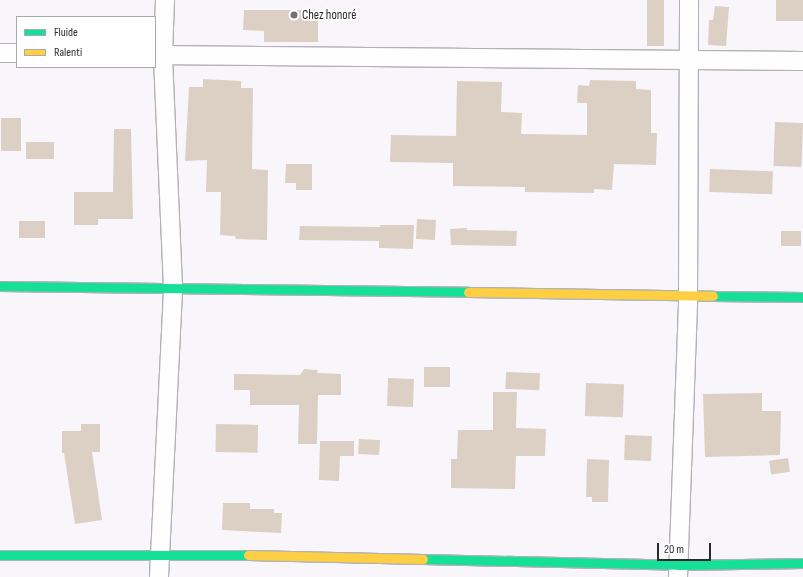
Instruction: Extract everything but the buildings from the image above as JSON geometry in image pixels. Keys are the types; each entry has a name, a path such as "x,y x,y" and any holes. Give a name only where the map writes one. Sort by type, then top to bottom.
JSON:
{"street":[{"path":"159,577 173,288 159,55 165,0"},
{"path":"679,571 688,298 689,0"},
{"path":"0,53 16,53"},
{"path":"159,55 803,62"},
{"path":"0,286 688,298 803,298"},
{"path":"0,556 159,553 679,571 803,563"}],"traffic: fast":[{"path":"0,286 468,292"},
{"path":"713,296 803,297"},
{"path":"0,555 248,555"},
{"path":"423,559 679,565 803,563"}],"traffic: slow":[{"path":"468,292 713,296"},
{"path":"248,555 423,559"}],"place":[{"name":"Chez honoré","path":"294,15"}]}
